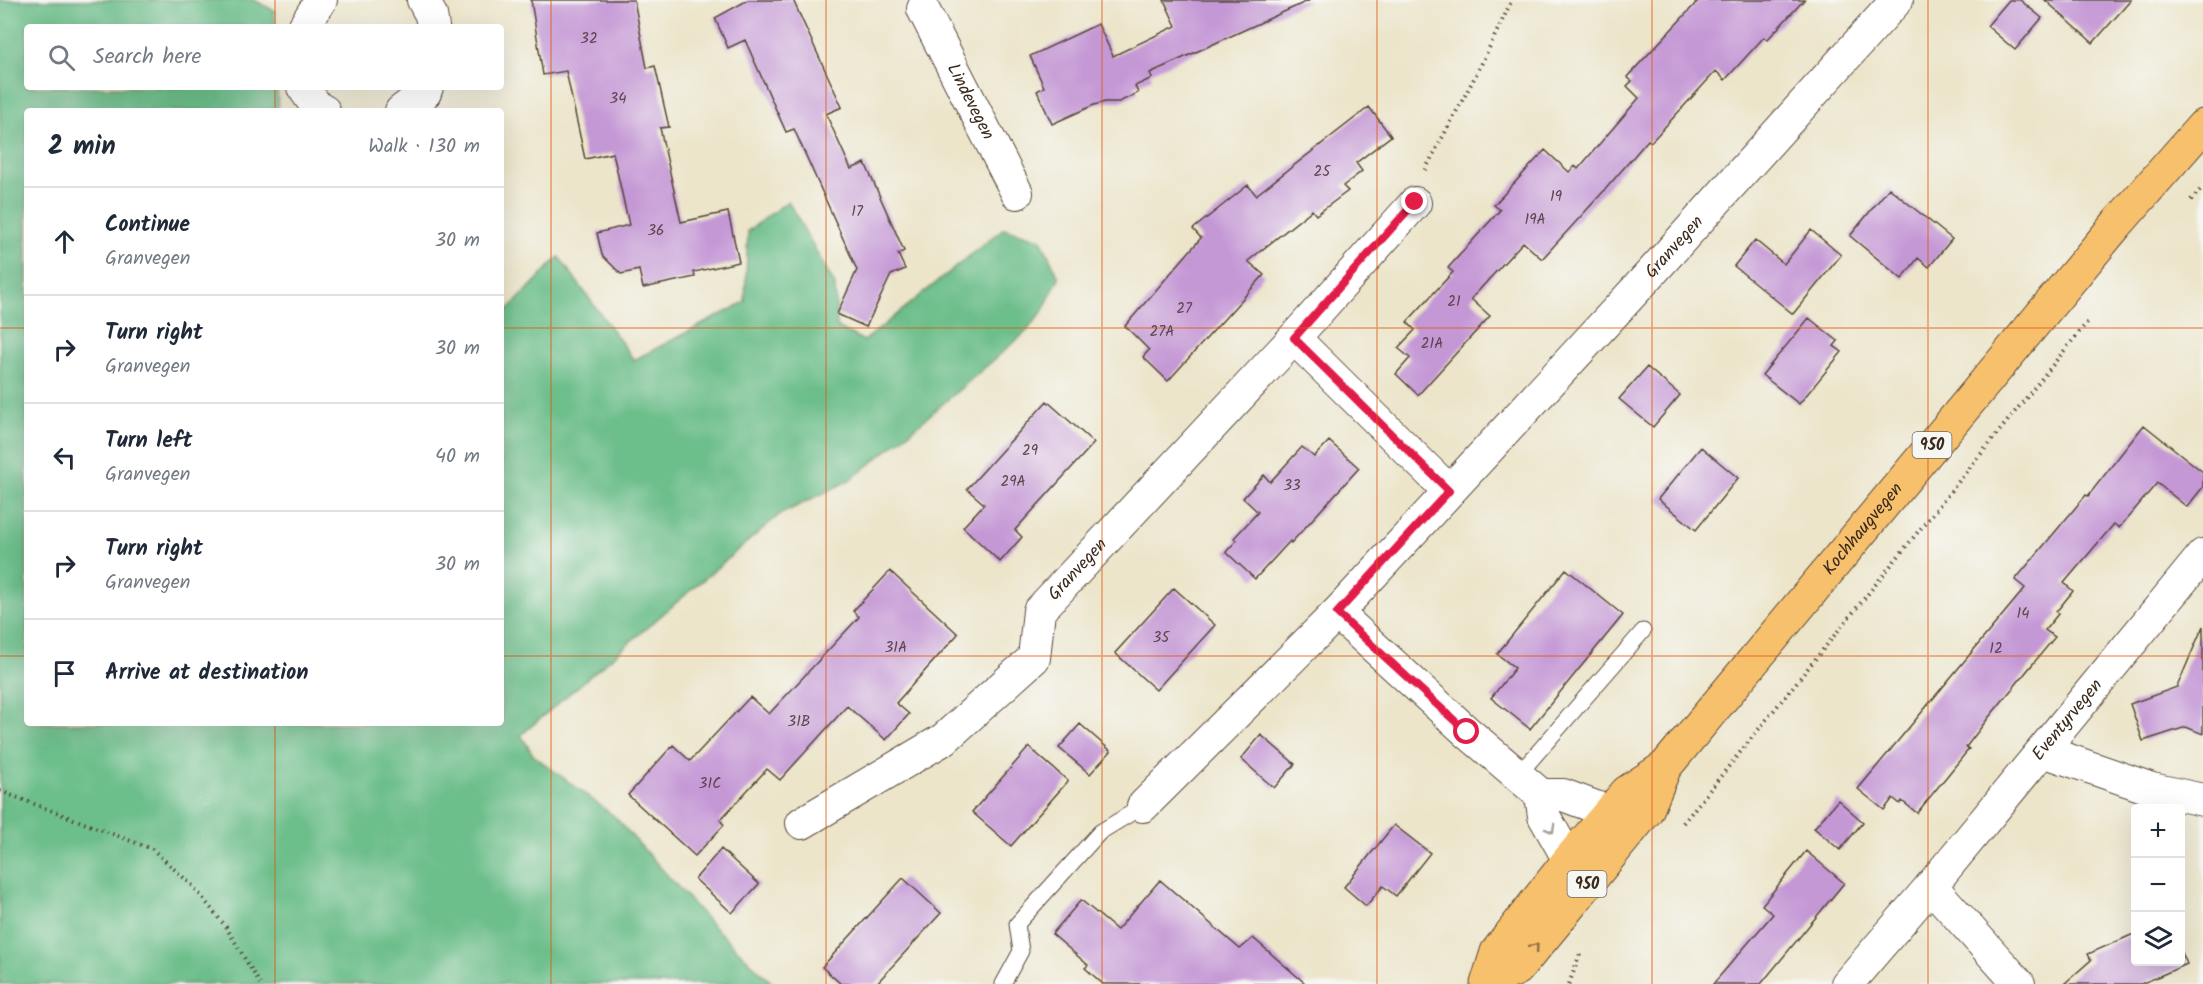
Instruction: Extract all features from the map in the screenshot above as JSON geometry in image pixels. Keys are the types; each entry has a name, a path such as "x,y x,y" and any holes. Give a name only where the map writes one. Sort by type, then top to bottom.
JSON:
{"main road":[{"name":"Kochhaugvegen","path":"1490,983 1497,952 1569,860 1627,792 1665,767 2101,243 2203,126"},
{"name":"Kochhaugvegen","path":"1490,983 1516,969 1647,810 1665,767"}],"street":[{"path":"306,24 321,0"},
{"path":"423,0 431,15 432,24"},
{"name":"Granvegen","path":"1143,806 1337,613 1653,271 1897,0"},
{"name":"Lindevegen","path":"928,3 1017,193"},
{"path":"305,90 319,108"},
{"path":"405,108 426,90"},
{"name":"Granvegen","path":"802,823 944,739 1034,658 1039,611 1294,338 1415,202"},
{"path":"1294,338 1449,491"},
{"name":"Eventyrvegen","path":"1847,984 1931,886 2203,555"},
{"path":"1337,613 1467,732 1541,795 1544,816 1569,860"},
{"path":"2043,751 2152,789 2203,800"},
{"path":"1541,795 1563,795 1609,813"},
{"path":"1931,886 2019,984"}],"lane":[{"path":"1518,775 1643,631"},
{"name":"Granvegen","path":"1003,984 1021,951 1017,924 1100,832 1143,806"}],"path":[{"path":"1415,202 1417,184 1477,73 1512,0"},
{"path":"2188,203 2203,187"},
{"path":"1678,829 2091,317"},
{"path":"0,791 152,849 193,886 226,927 260,984"},
{"path":"1569,984 1581,951"}],"green space":[{"path":"0,0 254,0 275,11 275,24 24,24 24,90 277,90 278,107 24,108 24,726 504,726 504,313 559,257 634,360 745,302 748,231 788,201 835,285 837,327 864,341 1004,228 1041,239 1059,278 1042,312 1026,332 909,433 850,480 779,515 521,735 533,755 614,816 712,925 773,984 0,984"}],"building":[{"path":"531,0 634,0 647,68 655,66 669,127 660,128 681,222 728,212 739,262 694,272 695,277 643,288 639,270 621,274 602,255 597,233 629,225 613,153 585,159 566,71 543,75"},
{"path":"748,0 793,0 842,107 826,114 851,169 865,163 904,251 898,254 905,269 891,275 866,327 837,314 857,270 794,129 786,132 745,40 728,48 715,18"},
{"path":"1164,0 1310,0 1150,73 1152,78 1135,86 1138,93 1119,102 1094,105 1052,124 1037,91 1044,87 1030,56 1098,24 1113,56 1176,26"},
{"path":"1699,0 1804,0 1767,40 1764,37 1725,80 1716,71 1651,142 1648,140 1542,259 1523,242 1471,299 1490,316 1418,395 1396,374 1410,358 1398,348 1415,330 1407,322 1453,272 1448,268 1500,210 1494,205 1545,150 1569,172 1575,166 1578,169 1639,98 1627,86 1632,81 1627,77"},
{"path":"2009,0 2020,0 2042,18 2015,50 1987,26"},
{"path":"2045,0 2131,0 2093,43"},
{"path":"1369,107 1391,136 1356,163 1362,171 1343,186 1348,191 1316,215 1312,210 1248,261 1264,275 1168,381 1143,357 1149,350 1125,326 1201,238 1193,229 1248,185 1256,195"},
{"path":"1889,188 1952,239 1929,267 1918,258 1902,279 1850,236"},
{"path":"1811,230 1841,255 1793,314 1734,266 1755,240 1784,264"},
{"path":"1809,318 1838,341 1834,346 1842,352 1799,404 1762,375"},
{"path":"1647,367 1680,395 1653,427 1619,399"},
{"path":"1047,401 1094,443 1015,530 1022,537 1000,562 963,527 984,504 967,489"},
{"path":"2144,425 2203,472 2203,487 2187,507 2157,483 2119,528 2114,524 2064,583 2073,591 2045,630 2055,637 1989,717 1966,747 1969,749 1917,813 1902,801 1900,804 1893,798 1884,810 1858,789 2025,588 2015,580 2086,495 2088,496"},
{"path":"1329,441 1359,468 1255,579 1226,552 1237,540 1234,538 1258,512 1243,498 1264,475 1270,482 1302,447 1314,457"},
{"path":"1701,447 1738,478 1696,530 1658,499"},
{"path":"1566,569 1623,615 1530,729 1491,698 1515,668 1497,654"},
{"path":"890,571 958,634 896,703 909,714 886,740 847,706 780,780 767,769 720,820 724,825 695,856 628,795 673,745 690,761 750,697 769,714 859,617 853,611"},
{"path":"1174,588 1215,625 1156,690 1115,653"},
{"path":"2203,626 2203,734 2186,727 2143,741 2130,704 2177,687"},
{"path":"1080,724 1111,751 1090,774 1059,748"},
{"path":"1261,735 1295,764 1274,788 1241,759"},
{"path":"1029,747 1068,781 1011,846 972,812"},
{"path":"1838,800 1863,822 1840,850 1814,828"},
{"path":"1394,825 1430,853 1396,896 1383,886 1366,906 1344,887"},
{"path":"721,849 759,884 732,913 695,879"},
{"path":"1806,851 1844,883 1761,984 1713,984 1773,914 1762,905"},
{"path":"903,878 941,913 876,984 841,984 822,967"},
{"path":"1160,880 1240,949 1253,938 1306,984 1103,984 1085,968 1088,965 1052,934 1081,900 1117,930"},
{"path":"2131,935 2131,966 2182,966 2141,984 2064,984 2091,960 2088,954"}],"route":[{"path":"1415,202 1294,338 1449,491 1337,613 1467,732"}]}
